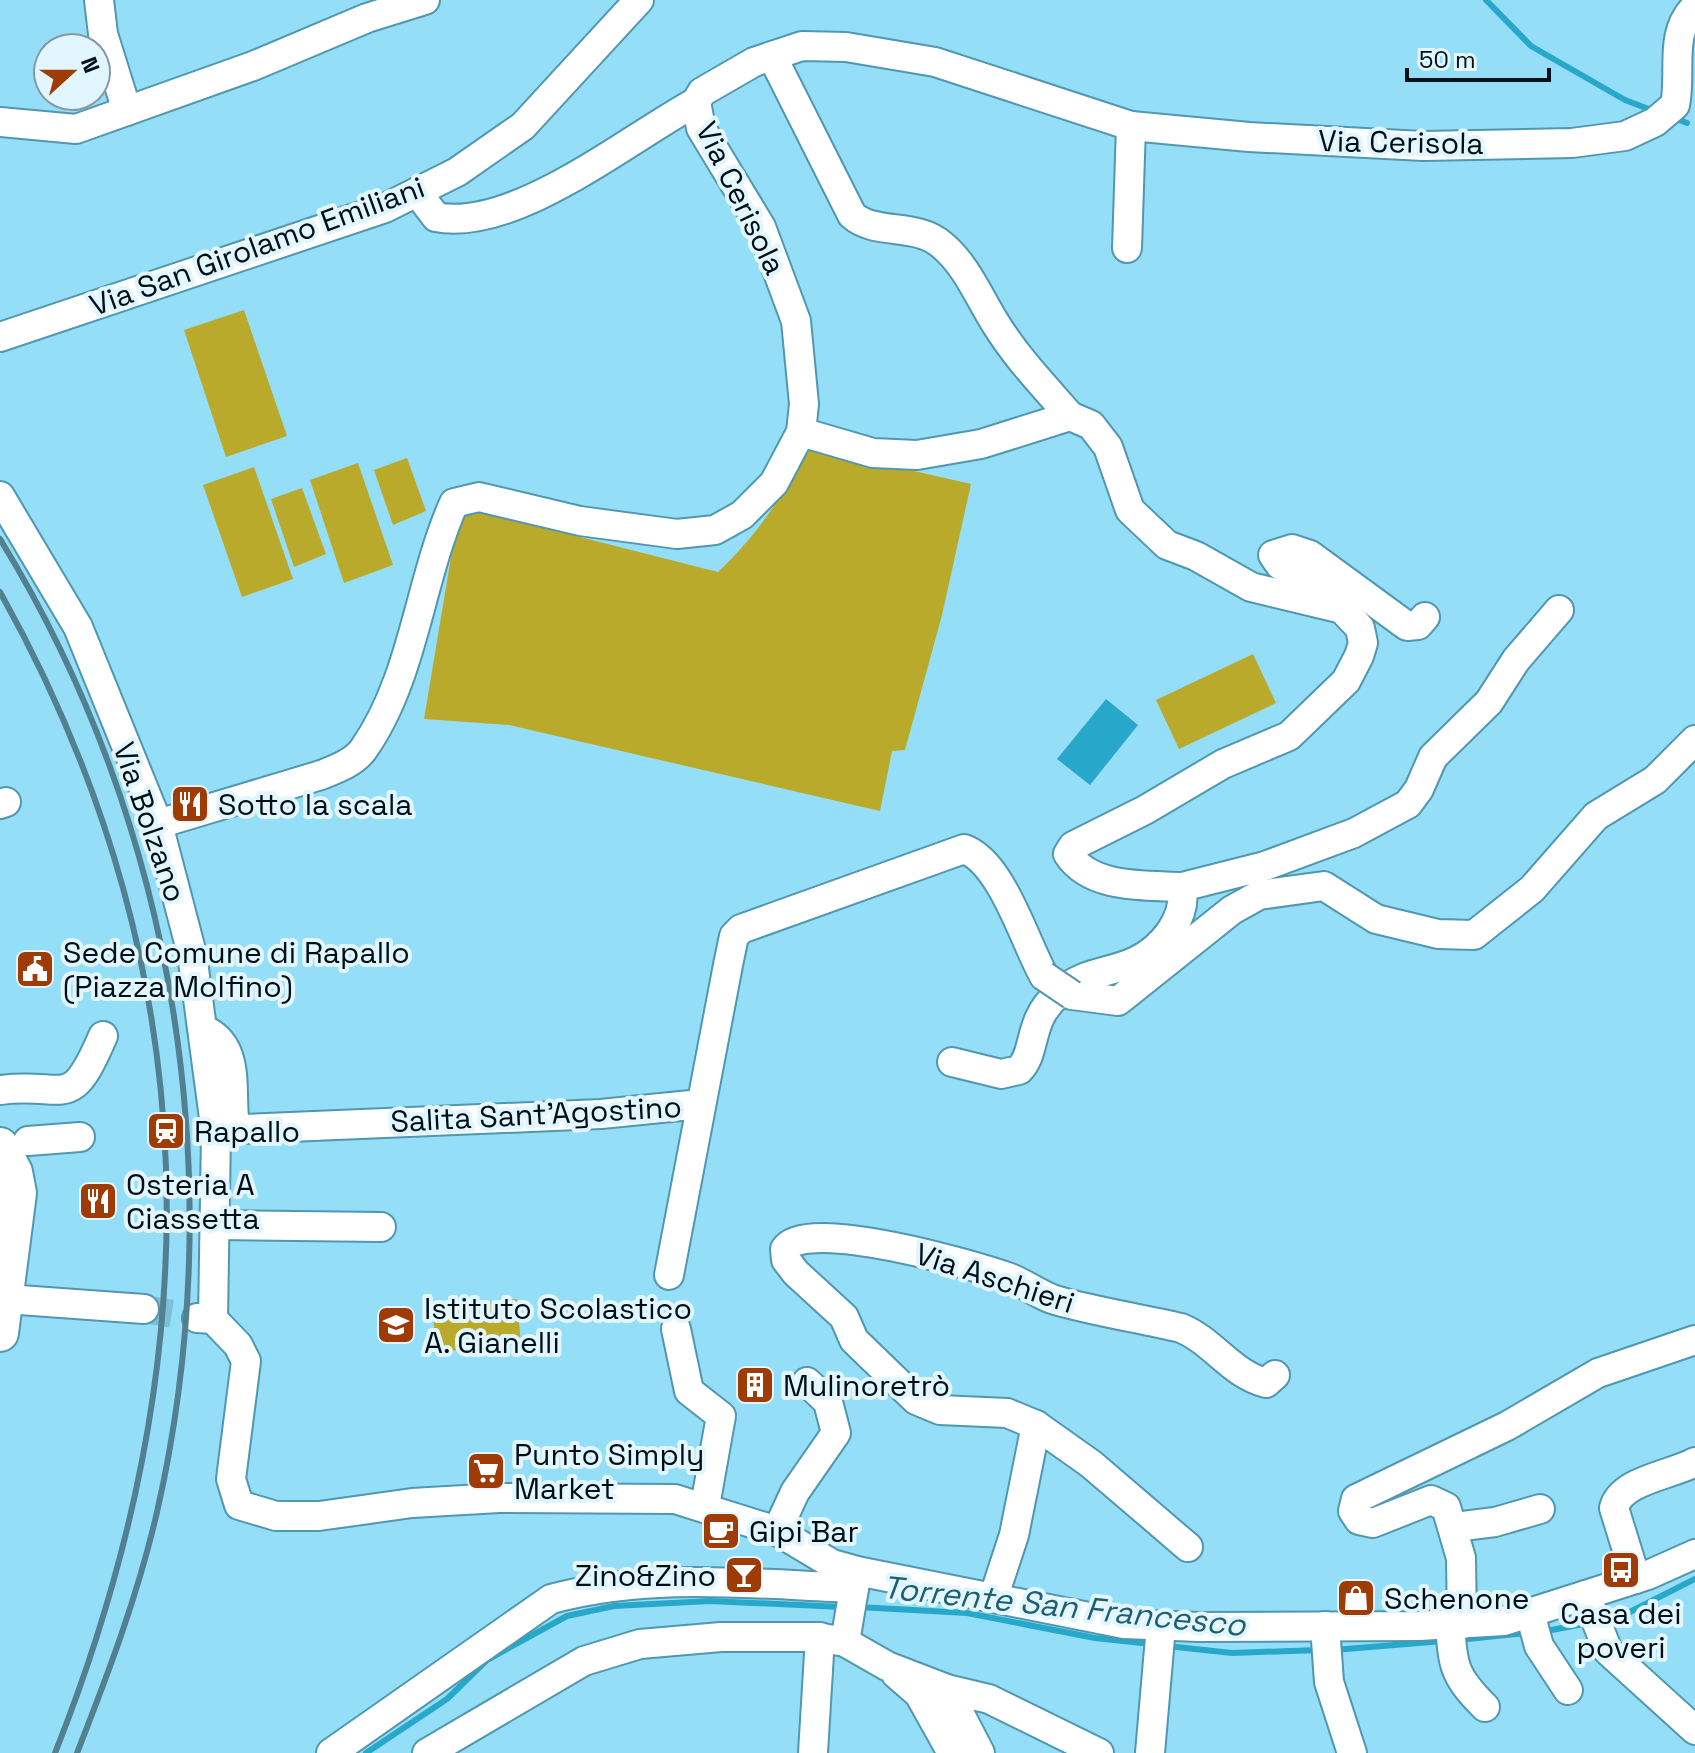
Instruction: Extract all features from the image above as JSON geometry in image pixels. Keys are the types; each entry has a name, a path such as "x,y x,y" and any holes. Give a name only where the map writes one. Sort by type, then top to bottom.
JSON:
{"main road":[{"path":"3,1316 18,1193 14,1143"}],"street":[{"path":"99,0 103,34 127,111"},
{"path":"0,122 76,129 253,66 363,9 425,0"},
{"name":"Via San Girolamo Emiliani","path":"0,337 385,208 457,172 523,126 639,0"},
{"name":"Via Cerisola","path":"158,824 321,775 340,768 361,752 390,696 414,630 443,526 454,503 479,497 580,521 677,534 715,530 742,515 774,483 801,432 804,404 796,321 761,227 701,128 696,102 702,92 754,62 802,46 846,47 935,62 1131,126 1249,137 1423,146 1572,143 1625,136 1655,122 1675,105 1676,50 1687,15 1695,7"},
{"path":"772,56 852,215 863,225 913,230 941,243 968,275 1023,365 1070,416 1091,425 1108,447 1130,510 1167,545 1196,556 1251,587 1342,609"},
{"path":"417,192 436,217 458,222 520,206 696,102"},
{"path":"1127,248 1131,126"},
{"path":"801,432 873,453 917,455 981,444 1070,416"},
{"name":"Via Bolzano","path":"0,496 78,627 158,824 192,954 216,1133 217,1225 205,1319 238,1345 246,1361 231,1479 239,1505 257,1512 319,1516 412,1503 499,1498 675,1499 705,1506"},
{"path":"1425,617 1418,625 1407,626 1310,555 1292,549 1273,555 1280,565 1309,580 1360,628 1363,643 1346,681 1328,702 1289,736 1223,764 1145,810 1073,846 1068,854 1076,866 1104,880 1182,887 1265,866 1354,833 1408,804 1419,789 1433,757 1489,702 1516,660 1559,610"},
{"name":"Salita Sant'Agostino","path":"203,1029 219,1036 228,1048 235,1125 243,1129 601,1114 701,1104 734,936 741,929 964,849 971,851 998,880 1044,976 1072,995 1118,1001 1232,910 1259,895 1324,886 1376,919 1438,934 1474,935 1532,889 1596,816 1655,780 1695,740"},
{"path":"952,1062 1001,1074 1019,1070 1027,1061 1038,1016 1056,995 1094,971 1135,961 1161,944 1176,922 1184,900 1182,887"},
{"path":"0,1090 62,1093 70,1089 87,1073 103,1036"},
{"path":"669,1275 701,1104"},
{"path":"14,1143 80,1137"},
{"path":"217,1225 381,1227"},
{"name":"Via Aschieri","path":"1188,1547 1091,1464 1036,1425 1007,1413 940,1410 916,1400 854,1340 844,1317 796,1273 786,1260 785,1249 788,1244 830,1239 931,1253 1014,1280 1051,1299 1181,1328 1197,1336 1246,1377 1266,1383 1275,1375"},
{"path":"3,1316 144,1309"},
{"path":"676,1329 689,1391 721,1416 705,1506 777,1531 855,1579"},
{"path":"1485,1707 1461,1683 1454,1638 1461,1558 1455,1527 1446,1507 1431,1500 1373,1523 1359,1520 1353,1511 1356,1499 1507,1426 1598,1373 1695,1340"},
{"path":"777,1531 795,1492 836,1433 828,1402 807,1382"},
{"path":"994,1596 1014,1535 1036,1425"},
{"path":"1636,1579 1614,1508 1616,1497 1625,1489 1676,1473 1695,1462"},
{"path":"1455,1527 1495,1522 1540,1509"},
{"path":"331,1753 551,1599 591,1588 679,1580 855,1579 994,1596 1124,1624 1325,1629 1454,1638 1504,1621 1534,1627 1695,1554"},
{"path":"813,1753 837,1637 855,1579"},
{"path":"1588,1600 1608,1651 1695,1730"},
{"path":"1150,1753 1161,1626"},
{"path":"1534,1627 1568,1690"},
{"path":"1325,1629 1329,1682 1352,1753"},
{"path":"427,1753 584,1661 640,1644 721,1637 837,1637 887,1666 947,1689 989,1699 1099,1753"},
{"path":"887,1666 919,1694 952,1753"},
{"path":"947,1689 980,1753"}],"shaded area":[{"path":"244,310 287,436 226,457 184,330"},
{"path":"809,447 971,484 942,615 905,750 892,751 880,811 509,725 424,719 456,527 464,514 481,512 718,572 767,516"},
{"path":"407,458 426,511 393,525 374,470"},
{"path":"358,463 393,565 344,583 310,480"},
{"path":"254,467 293,579 242,597 203,485"},
{"path":"302,488 326,554 294,567 271,499"},
{"path":"1253,654 1276,703 1179,749 1156,700"},
{"path":"517,1299 521,1344 437,1352 432,1308"}],"water":[{"path":"1106,699 1138,725 1090,785 1057,759"}],"waterway":[{"path":"1486,0 1531,46 1625,100 1654,111"},
{"path":"1672,117 1687,123"},
{"name":"Torrente San Francesco","path":"1604,1620 1620,1617 1695,1579"},
{"name":"Torrente San Francesco","path":"366,1753 447,1699 487,1660 567,1616 614,1606 710,1601 842,1607"},
{"name":"Torrente San Francesco","path":"858,1607 967,1613 1095,1638 1151,1644"},
{"name":"Torrente San Francesco","path":"1541,1632 1589,1623"},
{"name":"Torrente San Francesco","path":"1458,1640 1526,1633"},
{"name":"Torrente San Francesco","path":"1334,1650 1443,1641"},
{"name":"Torrente San Francesco","path":"1167,1646 1232,1653 1319,1650"}],"tunnel":[{"path":"144,1309 197,1318"}],"railway":[{"path":"0,539 61,650 110,766 147,887 173,1010 187,1135 189,1262 179,1388 157,1512 132,1604 77,1753"},
{"path":"0,592 69,734 120,877 152,1020 166,1165 163,1311 143,1457 107,1605 55,1753"}],"place":[{"name":"Sotto la scala","path":"190,804"},
{"name":"Sede Comune di Rapallo (Piazza Molfino)","path":"35,969"},
{"name":"Rapallo","path":"166,1131"},
{"name":"Osteria A Ciassetta","path":"98,1201"},
{"name":"Istituto Scolastico A. Gianelli","path":"396,1325"},
{"name":"Mulinoretrò","path":"755,1385"},
{"name":"Punto Simply Market","path":"486,1471"},
{"name":"Gipi Bar","path":"721,1531"},
{"name":"Casa dei poveri","path":"1621,1570"},
{"name":"Zino&Zino","path":"744,1575"},
{"name":"Schenone","path":"1356,1598"}]}
